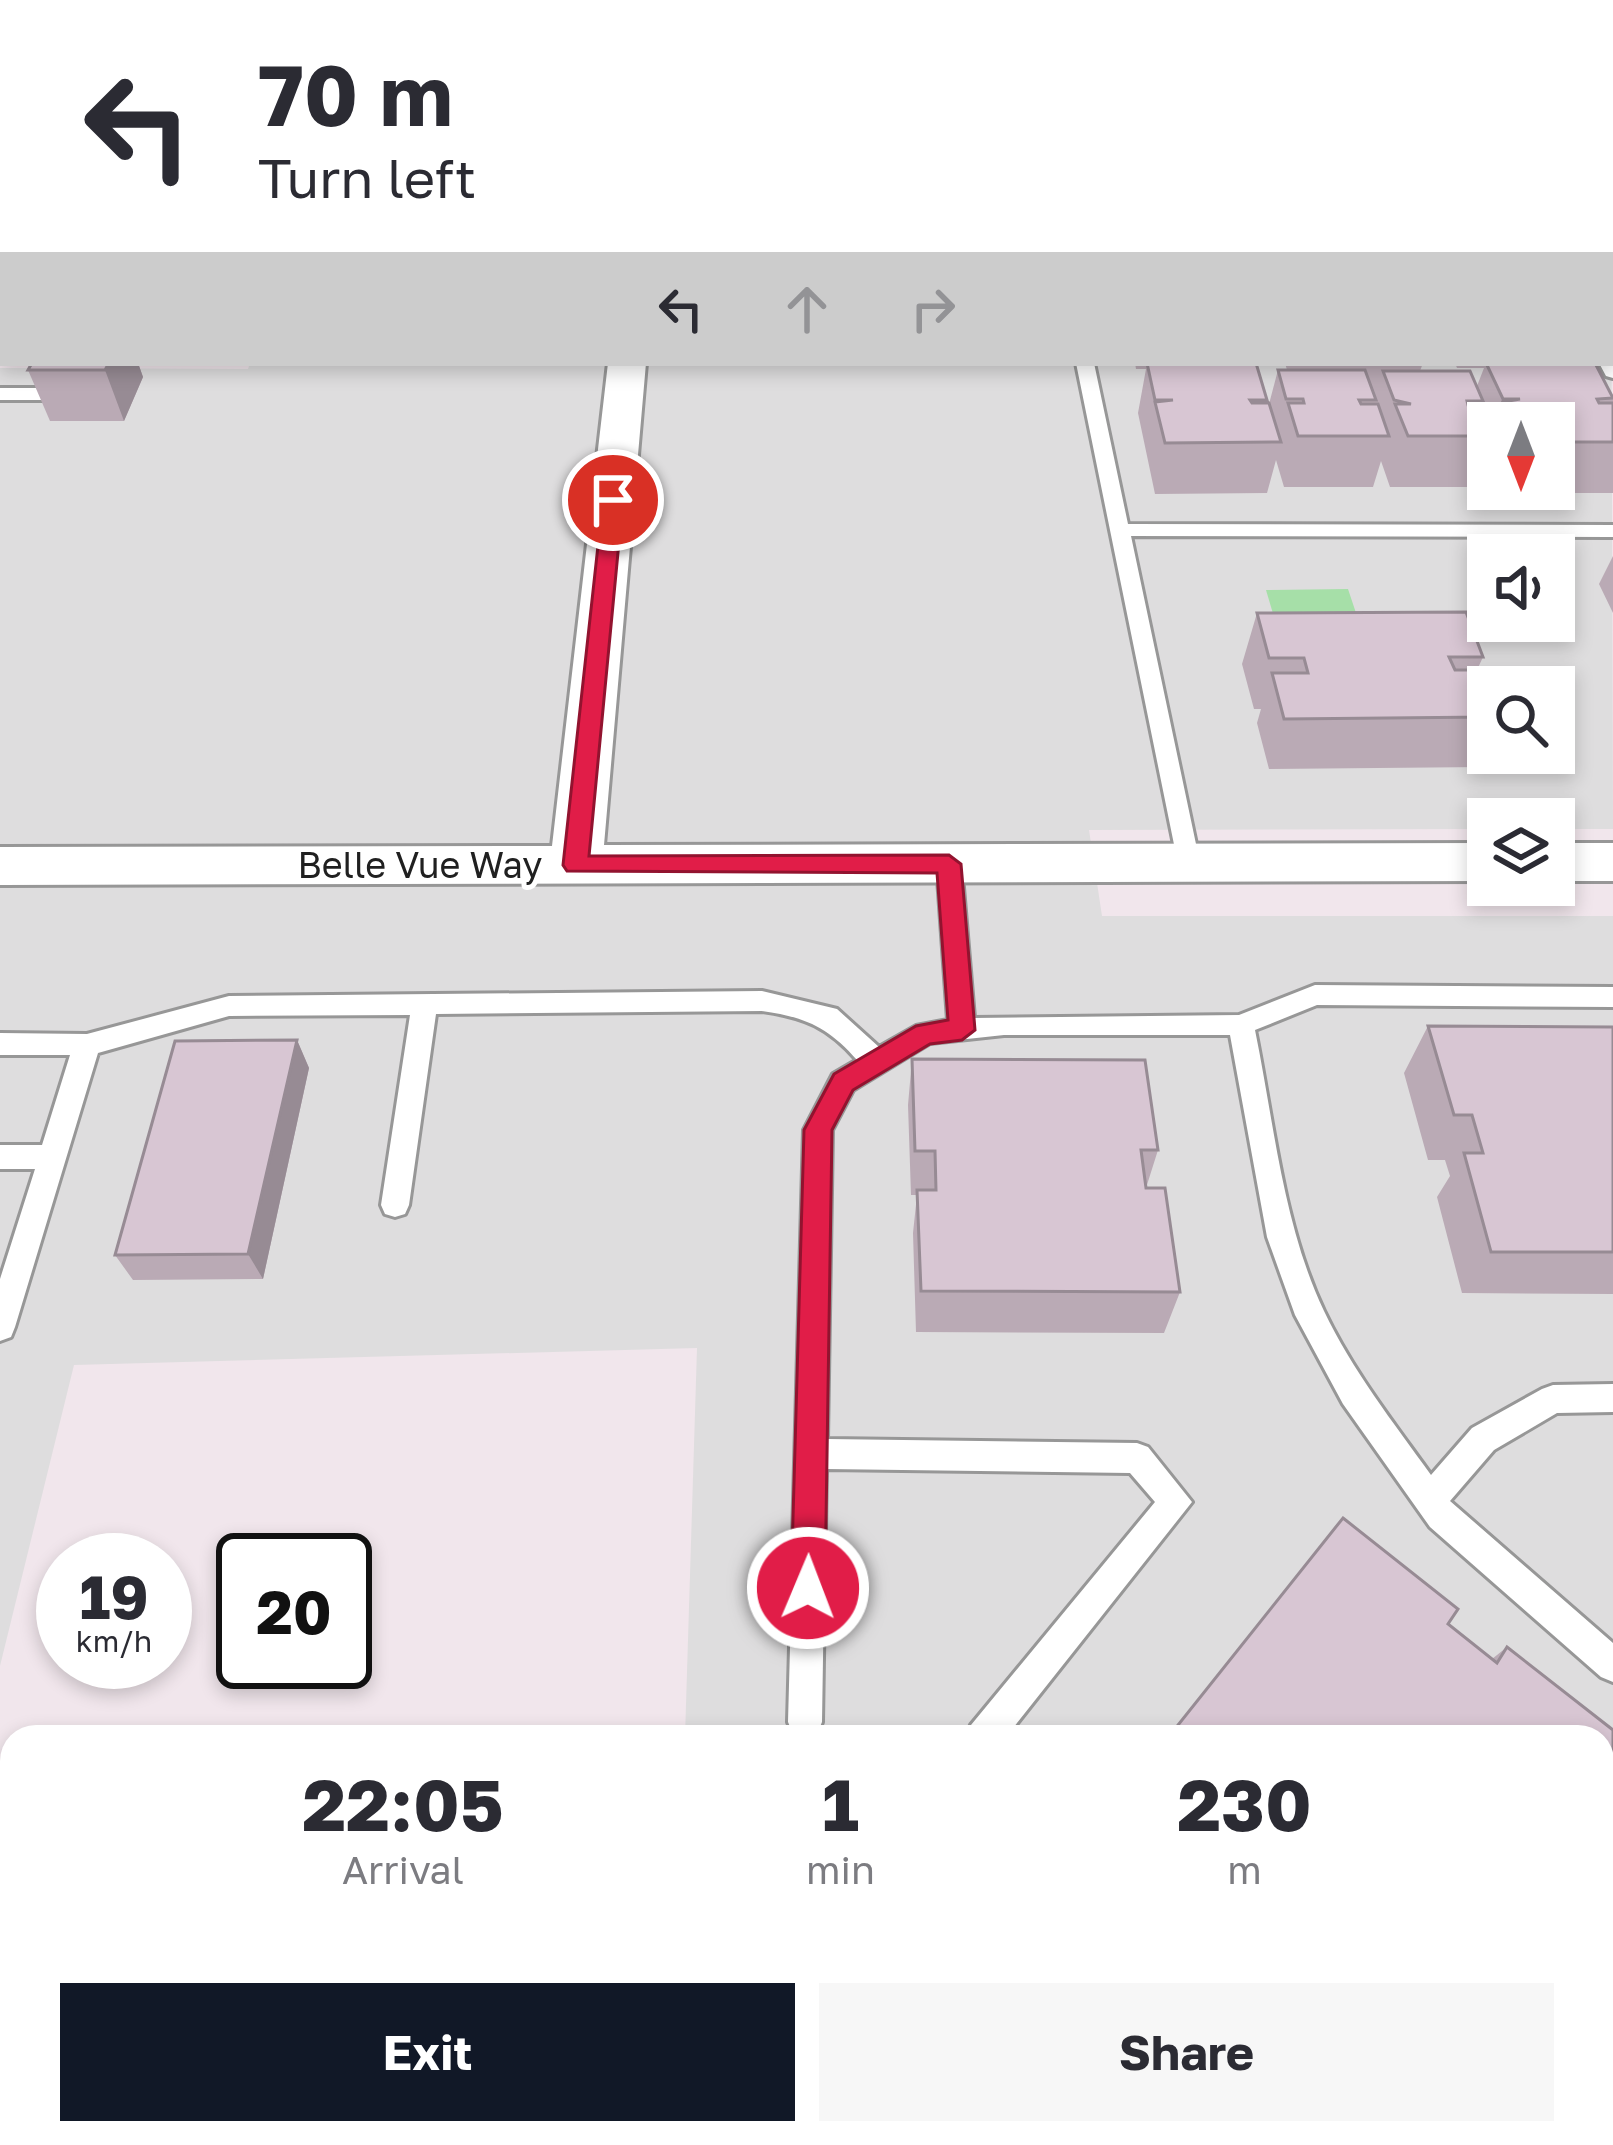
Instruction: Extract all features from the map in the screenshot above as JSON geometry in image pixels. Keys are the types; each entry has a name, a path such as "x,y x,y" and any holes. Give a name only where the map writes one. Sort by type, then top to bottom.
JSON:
{"street":[{"path":"576,865 627,366"},
{"name":"Belle Vue Way","path":"0,866 1467,862"},
{"path":"1575,862 1613,862"}],"lane":[{"path":"1085,366 1188,863"},
{"path":"0,394 42,394"},
{"path":"1119,530 1613,531"},
{"path":"949,864 962,1030"},
{"path":"805,1722 818,1130 843,1082 925,1034 1004,1025 1241,1025 1316,995 1613,997"},
{"path":"0,1044 87,1045 229,1006 762,1000 805,1006 837,1018 876,1063"},
{"path":"394,1205 425,1004"},
{"path":"1241,1025 1282,1237 1310,1316 1354,1394 1441,1516 1613,1665"},
{"path":"0,1327 87,1045"},
{"path":"0,1157 52,1157"},
{"path":"1430,1500 1484,1438 1553,1399 1613,1398"},
{"path":"811,1454 1137,1458 1176,1502 993,1725"}],"shaded area":[{"path":"1612,366 1613,829 1575,829 1575,798 1467,798 1467,829 1089,830 1102,916 1613,916 1613,1725 685,1725 697,1348 74,1365 0,1666 0,368"},
{"path":"1348,589 1357,616 1274,617 1266,590"}],"building":[{"path":"30,366 107,366 105,370 28,370"},
{"path":"1148,366 1257,366 1267,400 1250,400 1269,403 1281,442 1165,443 1155,402 1173,400 1155,400"},
{"path":"1487,366 1597,366 1613,398 1597,399 1613,403 1613,442 1575,442 1575,402 1503,402 1520,399 1503,399"},
{"path":"1278,370 1365,370 1376,400 1359,400 1378,404 1389,436 1298,436 1288,403 1304,403 1303,399 1286,399"},
{"path":"1383,371 1470,371 1483,401 1467,401 1467,436 1408,436 1395,404 1411,404 1394,400"},
{"path":"1466,612 1467,642 1477,642 1483,657 1449,657 1455,670 1467,670 1467,717 1284,719 1272,673 1308,673 1304,658 1269,658 1257,613"},
{"path":"1428,1026 1613,1027 1613,1252 1491,1252 1464,1153 1483,1153 1472,1115 1454,1115"},
{"path":"297,1040 248,1254 115,1255 175,1041"},
{"path":"912,1059 1145,1060 1158,1150 1141,1150 1146,1188 1165,1188 1180,1292 921,1291 917,1190 936,1190 935,1151 915,1151"},
{"path":"1343,1518 1458,1609 1448,1624 1497,1663 1507,1647 1607,1725 1178,1725"}],"route":[{"path":"613,500 576,865 949,864 962,1030 925,1034 843,1082 818,1130 808,1588"}]}
